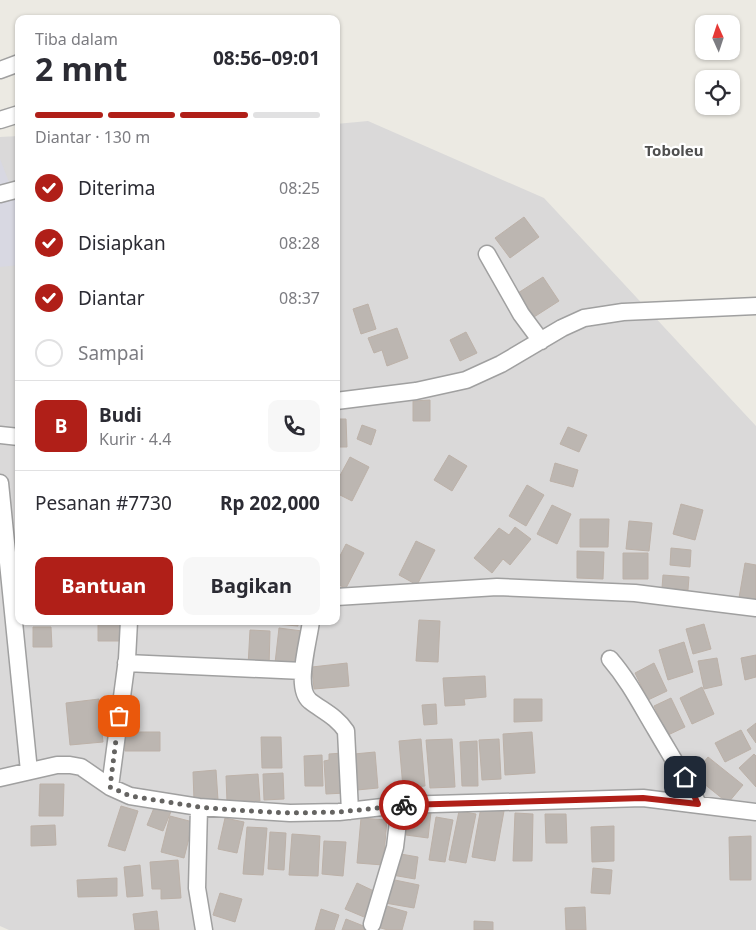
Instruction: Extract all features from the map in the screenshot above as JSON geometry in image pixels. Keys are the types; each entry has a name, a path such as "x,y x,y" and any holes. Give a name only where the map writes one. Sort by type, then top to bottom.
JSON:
{"street":[{"path":"0,70 15,64"},
{"path":"0,120 15,115"},
{"path":"0,194 15,190"},
{"path":"487,254 521,314 540,341"},
{"path":"340,400 416,391 466,380 501,364 562,328 584,318 606,313 756,306"},
{"path":"0,435 15,437"},
{"path":"0,483 15,583"},
{"path":"340,598 497,588 635,593 756,608"},
{"path":"18,625 29,771"},
{"path":"110,787 126,663 129,625"},
{"path":"310,625 304,671 303,686 305,696 332,716 346,731 350,810"},
{"path":"610,659 632,688 681,770 698,804"},
{"path":"126,663 304,671"},
{"path":"0,778 29,771 70,765 81,767 110,787 130,796 199,807 290,813 400,805 643,798 756,812"},
{"path":"372,924 395,847 400,805"},
{"path":"199,807 197,888 204,930"}],"shaded area":[{"path":"368,121 544,198 756,426 756,930 9,930 0,926 0,137 15,136 15,625 340,625 340,124"},
{"path":"0,159 15,198 15,265 0,267"}],"building":[{"path":"524,217 539,237 510,258 495,238"},
{"path":"543,277 559,301 534,317 518,293"},
{"path":"368,304 376,329 361,334 353,309"},
{"path":"397,328 408,358 387,366 382,350 374,353 368,338"},
{"path":"466,332 477,353 460,361 450,340"},
{"path":"430,400 430,421 413,421 413,401"},
{"path":"340,419 346,419 347,447 340,447"},
{"path":"362,425 376,430 371,445 357,439"},
{"path":"568,427 587,435 579,452 560,444"},
{"path":"449,455 467,466 452,491 434,480"},
{"path":"350,457 369,467 352,501 340,495 340,476"},
{"path":"555,463 578,470 573,487 550,481"},
{"path":"527,485 544,495 526,526 509,516"},
{"path":"681,504 703,510 695,540 673,534"},
{"path":"552,505 571,514 557,544 537,534"},
{"path":"580,519 609,519 608,547 580,547"},
{"path":"629,521 652,523 649,551 626,549"},
{"path":"515,527 531,539 510,565 503,559 492,573 474,558 499,528 509,535"},
{"path":"416,541 435,550 417,585 399,575"},
{"path":"346,544 364,553 346,588 340,586 340,556"},
{"path":"671,548 691,550 690,567 670,565"},
{"path":"577,551 604,552 603,579 577,578"},
{"path":"623,553 648,553 648,579 623,579"},
{"path":"745,563 756,565 756,601 739,598"},
{"path":"663,575 689,577 688,590 662,588"},
{"path":"419,620 440,621 438,662 416,661"},
{"path":"704,624 711,649 693,654 686,629"},
{"path":"98,625 121,625 121,641 98,641"},
{"path":"33,627 51,627 52,647 33,647"},
{"path":"279,628 302,631 298,665 275,663"},
{"path":"250,630 270,631 269,667 248,666"},
{"path":"684,642 693,672 668,680 659,650"},
{"path":"756,655 756,677 745,680 741,658"},
{"path":"717,658 722,685 704,689 698,661"},
{"path":"347,663 349,686 314,689 312,667"},
{"path":"654,663 667,691 648,700 635,673"},
{"path":"485,676 486,697 464,699 465,705 445,706 443,678"},
{"path":"702,687 714,714 692,724 680,698"},
{"path":"671,698 685,727 668,735 654,706"},
{"path":"99,699 103,742 70,745 66,703"},
{"path":"514,699 542,699 542,721 514,722"},
{"path":"436,704 437,724 424,725 422,705"},
{"path":"756,723 756,743 747,730"},
{"path":"741,730 751,749 725,762 715,743"},
{"path":"125,732 160,732 160,751 125,751"},
{"path":"532,732 535,773 505,775 503,734"},
{"path":"261,737 281,737 282,768 262,768"},
{"path":"421,739 425,786 403,788 399,741"},
{"path":"452,739 455,787 430,788 426,740"},
{"path":"499,739 501,779 482,780 479,740"},
{"path":"477,741 478,786 462,786 460,742"},
{"path":"375,752 378,788 357,790 354,754"},
{"path":"343,753 346,793 326,794 324,761 329,760 329,754"},
{"path":"754,754 756,756 756,787 739,768"},
{"path":"322,755 323,786 305,786 304,756"},
{"path":"708,757 743,785 728,803 693,775"},
{"path":"216,770 218,800 194,801 193,772"},
{"path":"283,773 284,799 264,800 263,774"},
{"path":"258,774 260,801 227,802 226,776"},
{"path":"40,784 64,784 63,816 39,816"},
{"path":"156,803 172,809 163,831 147,825"},
{"path":"121,806 138,811 125,851 108,846"},
{"path":"481,807 504,811 495,861 472,857"},
{"path":"408,810 431,812 428,838 406,835"},
{"path":"459,811 476,814 466,863 449,860"},
{"path":"515,813 533,814 532,861 513,861"},
{"path":"545,814 566,814 567,843 546,843"},
{"path":"170,816 193,822 184,858 161,852"},
{"path":"436,817 453,820 445,862 429,860"},
{"path":"225,818 244,822 237,853 218,849"},
{"path":"361,818 387,820 383,865 357,863"},
{"path":"55,825 56,845 31,846 31,826"},
{"path":"614,826 614,861 592,862 591,827"},
{"path":"247,827 267,828 263,875 243,874"},
{"path":"270,832 286,833 284,870 268,869"},
{"path":"292,834 320,836 318,876 289,875"},
{"path":"751,836 751,880 730,880 729,837"},
{"path":"324,841 346,842 343,876 322,874"},
{"path":"395,853 418,857 415,879 392,875"},
{"path":"178,860 181,898 161,899 161,889 152,889 150,862"},
{"path":"140,865 143,896 127,897 124,867"},
{"path":"593,868 612,870 610,894 591,893"},
{"path":"117,878 117,896 78,897 77,880"},
{"path":"390,879 419,885 414,908 385,903"},
{"path":"357,883 376,892 364,917 345,909"},
{"path":"220,893 242,899 235,922 213,915"},
{"path":"383,905 407,912 402,930 388,930 377,927"},
{"path":"585,907 586,930 566,930 565,908"},
{"path":"321,909 339,915 334,930 315,930"},
{"path":"157,911 159,930 135,930 133,914"},
{"path":"346,919 366,927 364,930 342,930"},
{"path":"474,921 493,922 493,930 474,930"}],"way so far":[{"path":"119,716 110,787 130,796 199,807 290,813 340,812 404,805"}],"district":[{"name":"Toboleu","path":"674,150"}],"route":[{"path":"404,805 643,798 698,804 685,777"}]}
